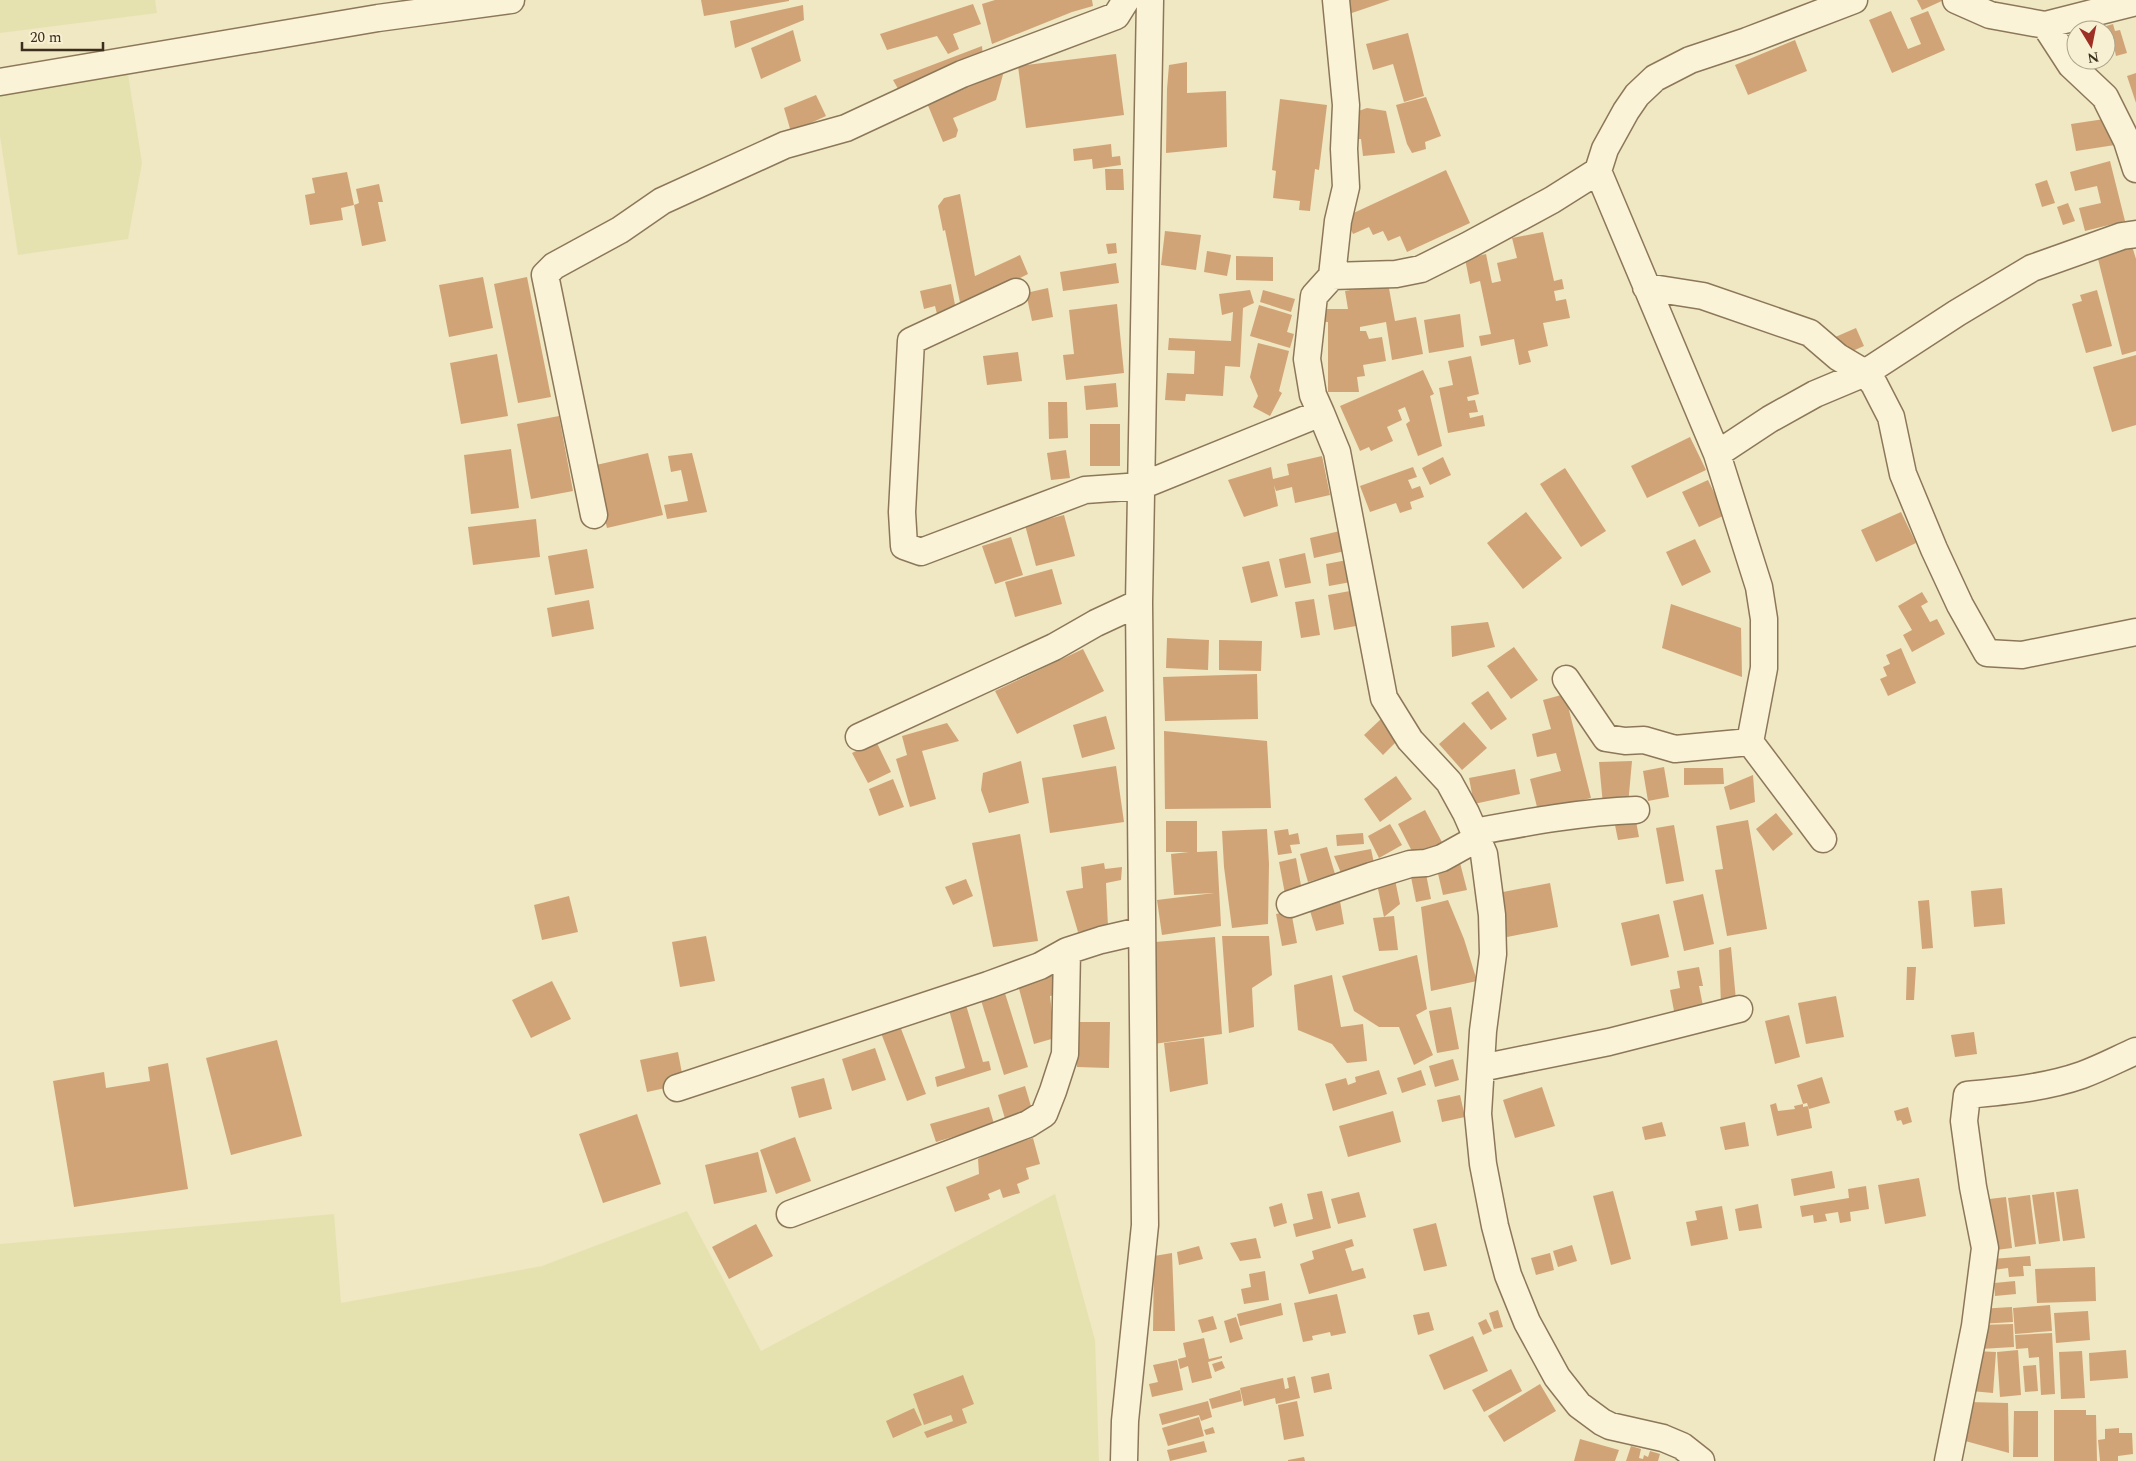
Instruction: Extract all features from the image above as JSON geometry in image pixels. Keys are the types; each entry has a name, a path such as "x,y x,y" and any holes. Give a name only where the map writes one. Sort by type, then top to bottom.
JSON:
{"street":[{"path":"0,82 399,7 510,0"},
{"path":"594,515 547,286 545,275 549,270 620,230 662,201 785,145 846,128 962,74 1116,16 1126,0"},
{"path":"1124,1461 1125,1421 1145,1225 1140,932 1138,603 1150,0"},
{"path":"1336,0 1346,105 1344,148 1346,187 1338,221 1332,276 1314,296 1307,359 1313,395 1337,452 1384,698 1410,740 1449,782 1484,854 1491,906 1493,954 1478,1114 1480,1139 1495,1226 1508,1275 1527,1322 1557,1377 1579,1405 1610,1426 1663,1438 1682,1446 1701,1461"},
{"path":"1332,276 1396,274 1421,269 1552,200 1598,171 1605,149 1626,111 1637,95 1656,78 1690,60 1747,41 1854,0"},
{"path":"1956,0 1990,15 2045,25 2136,2"},
{"path":"2045,25 2071,65 2105,97 2127,141 2136,169"},
{"path":"1598,171 1717,454 1759,587 1764,619 1764,668 1750,742 1823,839"},
{"path":"1717,454 1777,414 1815,394 1865,373 1957,313 2032,268 2122,236 2136,234"},
{"path":"1646,287 1703,296 1810,333 1838,358 1865,373 1874,384 1892,418 1904,474 1934,549 1960,605 1987,653 2022,654 2136,632"},
{"path":"1016,292 911,341 902,512 904,546 921,552 1085,490 1141,486 1321,413"},
{"path":"859,737 1054,647 1096,623 1138,603"},
{"path":"1566,679 1606,738 1625,741 1644,740 1675,749 1750,742"},
{"path":"1290,904 1379,873 1442,858 1476,835 1526,822 1607,811 1636,810"},
{"path":"677,1088 988,985 1040,966 1067,951 1100,940 1140,932"},
{"path":"790,1214 1028,1124 1044,1114 1054,1091 1065,1054 1067,951"},
{"path":"1481,1068 1609,1042 1739,1009"},
{"path":"1948,1461 1975,1326 1985,1248 1973,1188 1964,1121 1968,1094 2004,1092 2057,1082 2083,1075 2136,1051"}],"shaded area":[{"path":"0,0 155,0 157,13 0,33"},
{"path":"128,74 142,163 128,239 18,255 0,136 0,93"},
{"path":"1055,1194 1095,1340 1099,1461 0,1461 0,1244 334,1214 341,1303 542,1266 687,1211 761,1351"}],"building":[{"path":"701,0 789,0 789,1 704,16"},
{"path":"995,0 1092,0 1093,6 1072,12 992,44 982,4"},
{"path":"1340,0 1390,0 1346,15"},
{"path":"1917,0 1944,0 1922,10"},
{"path":"973,4 981,24 953,34 959,49 948,54 937,36 887,50 880,34"},
{"path":"803,5 804,20 735,48 730,21"},
{"path":"1891,11 1908,49 1921,44 1910,18 1928,11 1945,50 1892,73 1869,20"},
{"path":"793,30 801,61 761,79 751,48"},
{"path":"2120,30 2127,53 2116,56 2116,31"},
{"path":"1408,33 1424,96 1404,102 1393,64 1373,70 1366,44"},
{"path":"1795,40 1807,71 1748,95 1735,65"},
{"path":"982,46 983,58 901,94 893,80"},
{"path":"1116,54 1124,115 1026,128 1018,66"},
{"path":"1187,62 1187,93 1226,91 1227,147 1166,153 1169,65"},
{"path":"1004,71 996,100 953,118 958,130 956,137 943,142 927,103"},
{"path":"2136,73 2136,103 2127,76"},
{"path":"816,95 826,116 791,132 784,108"},
{"path":"1426,97 1441,136 1425,142 1426,149 1412,153 1407,144 1396,105"},
{"path":"1280,99 1327,105 1319,170 1315,169 1310,211 1299,210 1300,201 1273,198 1276,171 1272,170"},
{"path":"1367,108 1386,111 1395,153 1363,156 1361,139 1347,140 1347,115"},
{"path":"2111,118 2115,145 2076,151 2071,124"},
{"path":"1111,144 1112,157 1120,156 1121,165 1093,169 1092,159 1074,161 1073,149"},
{"path":"2110,161 2125,221 2085,231 2079,208 2101,203 2097,186 2075,191 2070,172"},
{"path":"1105,169 1123,169 1124,190 1106,190"},
{"path":"1446,170 1470,223 1407,252 1400,236 1388,241 1383,231 1373,235 1369,227 1353,234 1345,217"},
{"path":"347,172 354,205 341,208 343,220 310,225 305,195 315,193 312,178"},
{"path":"2047,180 2055,203 2042,207 2035,184"},
{"path":"379,184 383,202 378,202 386,241 362,246 354,205 359,203 356,189"},
{"path":"960,194 975,276 1020,255 1028,274 961,307 938,206 944,198"},
{"path":"2068,203 2075,221 2063,225 2057,207"},
{"path":"1165,231 1201,235 1196,270 1161,265"},
{"path":"1543,232 1554,281 1562,279 1564,289 1554,291 1556,301 1566,299 1570,318 1543,323 1548,346 1528,351 1531,362 1519,365 1514,339 1481,346 1479,336 1491,334 1480,281 1470,284 1465,259 1486,254 1492,283 1501,281 1497,263 1517,258 1512,238"},
{"path":"1116,243 1117,253 1108,254 1106,244"},
{"path":"2132,246 2136,259 2136,351 2122,355 2097,255"},
{"path":"1207,251 1231,255 1227,276 1204,272"},
{"path":"1236,256 1273,257 1273,281 1236,280"},
{"path":"1116,263 1119,283 1063,291 1060,272"},
{"path":"483,277 493,328 449,337 439,285"},
{"path":"527,277 551,397 518,403 494,284"},
{"path":"1388,283 1395,321 1416,317 1423,354 1392,360 1386,322 1360,327 1360,331 1366,331 1369,339 1382,337 1386,361 1363,365 1365,376 1357,377 1359,392 1328,392 1328,322 1324,322 1324,309 1348,309 1345,291"},
{"path":"951,284 956,310 938,318 935,306 924,309 920,291"},
{"path":"1048,288 1053,317 1032,321 1026,293"},
{"path":"1250,290 1254,303 1243,308 1240,367 1225,366 1223,396 1186,394 1185,401 1165,400 1167,373 1194,374 1195,351 1168,350 1169,338 1231,341 1233,312 1222,315 1219,294"},
{"path":"1263,290 1295,299 1291,312 1260,302"},
{"path":"2097,290 2112,346 2086,353 2072,304 2082,301 2080,295"},
{"path":"1117,304 1124,373 1066,380 1063,355 1074,354 1069,310"},
{"path":"1259,305 1292,315 1287,332 1294,334 1290,348 1250,336"},
{"path":"1460,314 1464,347 1429,353 1424,320"},
{"path":"1856,328 1864,346 1841,356 1833,338"},
{"path":"1258,343 1289,351 1279,391 1282,393 1270,416 1253,407 1258,396 1250,377"},
{"path":"1018,352 1022,381 987,385 983,356"},
{"path":"497,354 508,416 461,424 450,363"},
{"path":"2136,355 2136,425 2112,432 2093,367"},
{"path":"1471,356 1479,394 1467,397 1468,401 1475,400 1478,412 1469,413 1470,418 1483,415 1485,426 1448,433 1439,388 1453,385 1448,361"},
{"path":"1423,370 1434,394 1430,396 1442,446 1418,456 1406,424 1410,421 1405,407 1398,410 1402,420 1387,427 1393,441 1371,451 1369,447 1360,451 1340,406"},
{"path":"1116,383 1118,407 1086,410 1084,386"},
{"path":"1048,402 1067,402 1068,438 1049,439"},
{"path":"559,416 573,491 531,499 517,424"},
{"path":"1090,424 1120,424 1120,466 1090,466"},
{"path":"1690,437 1706,470 1647,498 1631,466"},
{"path":"511,449 519,508 471,514 464,455"},
{"path":"1066,450 1070,478 1051,480 1047,453"},
{"path":"648,453 663,515 607,528 592,466"},
{"path":"692,453 707,512 667,519 664,505 688,501 681,470 671,472 668,456"},
{"path":"1322,456 1330,495 1295,503 1292,487 1276,491 1274,485 1278,506 1244,517 1228,480 1271,467 1273,479 1289,475 1287,464"},
{"path":"1443,457 1451,475 1430,485 1422,468"},
{"path":"1413,467 1417,477 1408,480 1412,489 1420,486 1424,497 1410,502 1412,509 1400,513 1396,503 1370,512 1360,486"},
{"path":"1565,468 1606,531 1581,547 1540,484"},
{"path":"1708,480 1725,515 1699,527 1682,492"},
{"path":"1526,512 1562,558 1523,589 1487,543"},
{"path":"1901,512 1916,543 1876,562 1861,530"},
{"path":"1064,515 1075,556 1036,566 1025,525"},
{"path":"536,519 540,557 473,565 468,527"},
{"path":"1340,531 1345,551 1314,558 1310,538"},
{"path":"1011,537 1023,575 995,584 982,546"},
{"path":"1695,539 1711,572 1682,586 1666,552"},
{"path":"587,549 594,588 555,595 548,556"},
{"path":"1305,553 1311,583 1285,588 1279,559"},
{"path":"1347,560 1351,582 1329,586 1326,564"},
{"path":"1269,561 1278,596 1251,603 1242,567"},
{"path":"1052,569 1062,604 1015,617 1005,582"},
{"path":"1350,591 1356,626 1334,630 1328,595"},
{"path":"1922,592 1928,602 1921,606 1930,622 1937,619 1945,634 1912,652 1903,635 1912,630 1898,606"},
{"path":"1314,599 1320,635 1301,638 1295,602"},
{"path":"589,600 594,629 552,637 547,608"},
{"path":"1671,604 1741,628 1742,677 1662,648"},
{"path":"1488,622 1495,647 1452,657 1451,626"},
{"path":"1167,638 1209,640 1208,670 1166,668"},
{"path":"1219,640 1262,641 1261,671 1219,670"},
{"path":"1514,647 1538,680 1511,699 1487,666"},
{"path":"1901,648 1916,683 1888,696 1880,679 1887,676 1883,667 1890,664 1886,655"},
{"path":"1083,649 1104,691 1017,734 995,691"},
{"path":"1257,674 1258,719 1165,721 1163,677"},
{"path":"1488,691 1507,719 1491,730 1471,703"},
{"path":"1565,694 1591,798 1538,811 1530,779 1561,771 1556,753 1537,757 1532,734 1551,729 1543,700"},
{"path":"1106,716 1115,749 1082,758 1073,725"},
{"path":"1381,719 1400,738 1383,755 1364,735"},
{"path":"1464,722 1487,748 1462,770 1439,744"},
{"path":"947,723 959,741 922,751 936,799 910,807 896,759 907,755 902,736"},
{"path":"1164,731 1267,741 1271,808 1165,809"},
{"path":"876,741 891,772 868,783 852,753"},
{"path":"1021,761 1029,803 989,813 981,790 983,773"},
{"path":"1632,761 1628,805 1603,805 1599,762"},
{"path":"1116,766 1124,822 1050,833 1042,778"},
{"path":"1664,767 1669,797 1648,801 1643,771"},
{"path":"1684,768 1723,768 1724,784 1684,785"},
{"path":"1515,769 1520,794 1474,804 1469,778"},
{"path":"1753,775 1755,802 1730,810 1724,787"},
{"path":"1396,776 1412,799 1380,822 1364,799"},
{"path":"893,779 904,807 879,816 869,789"},
{"path":"1425,810 1443,844 1416,859 1398,824"},
{"path":"1776,813 1793,834 1773,851 1756,829"},
{"path":"1635,816 1639,837 1618,840 1614,820"},
{"path":"1748,820 1767,929 1727,936 1715,870 1723,869 1716,826"},
{"path":"1166,821 1197,821 1197,852 1217,851 1221,926 1162,935 1157,900 1214,893 1174,895 1171,854 1189,852 1166,852"},
{"path":"1390,824 1402,845 1379,858 1368,836"},
{"path":"1674,825 1684,881 1666,884 1656,828"},
{"path":"1267,829 1269,864 1268,924 1232,928 1224,867 1222,831"},
{"path":"1288,829 1289,835 1298,833 1300,844 1290,845 1292,853 1278,855 1274,831"},
{"path":"1363,833 1364,844 1337,846 1336,835"},
{"path":"1020,834 1038,941 993,947 972,843"},
{"path":"1327,847 1335,874 1308,882 1300,854"},
{"path":"1371,849 1374,863 1341,873 1334,856"},
{"path":"1296,858 1302,891 1285,894 1279,862"},
{"path":"1459,859 1467,890 1443,895 1436,865"},
{"path":"1104,863 1105,869 1122,867 1121,880 1106,883 1108,927 1078,932 1066,891 1083,888 1081,867"},
{"path":"1425,869 1431,899 1416,902 1410,872"},
{"path":"1393,870 1400,904 1384,917 1375,875"},
{"path":"966,879 973,896 953,905 945,887"},
{"path":"1550,883 1558,927 1507,937 1498,893"},
{"path":"2002,888 2005,924 1974,927 1971,891"},
{"path":"1703,894 1714,944 1684,951 1673,901"},
{"path":"569,896 578,932 542,940 534,905"},
{"path":"1448,900 1464,939 1477,981 1431,991 1421,907"},
{"path":"1929,900 1933,948 1922,949 1918,901"},
{"path":"1340,901 1344,924 1316,931 1308,904"},
{"path":"1291,911 1297,943 1282,946 1276,914"},
{"path":"1659,914 1669,957 1631,966 1621,923"},
{"path":"1394,916 1398,950 1379,951 1373,918"},
{"path":"706,936 715,981 680,987 672,942"},
{"path":"1222,936 1269,936 1272,975 1252,988 1254,1027 1229,1033"},
{"path":"1215,937 1222,1034 1154,1044 1155,942"},
{"path":"1731,947 1736,1000 1721,1005 1719,950"},
{"path":"1417,955 1427,1009 1416,1015 1433,1055 1414,1065 1399,1027 1379,1027 1354,1011 1342,976"},
{"path":"1699,967 1703,986 1699,986 1704,1011 1675,1016 1670,990 1680,988 1677,971"},
{"path":"1907,967 1916,967 1914,1000 1906,1000"},
{"path":"1054,973 1056,995 1050,996 1055,1038 1034,1044 1018,985"},
{"path":"1332,975 1341,1027 1363,1024 1367,1061 1347,1063 1332,1044 1298,1030 1294,985"},
{"path":"552,981 571,1019 531,1038 512,1000"},
{"path":"1004,990 1028,1067 1004,1075 980,997"},
{"path":"1836,996 1844,1037 1806,1044 1798,1003"},
{"path":"966,1005 983,1062 989,1061 991,1070 937,1087 935,1077 965,1068 949,1010"},
{"path":"1451,1007 1459,1049 1437,1053 1429,1011"},
{"path":"1789,1015 1800,1057 1775,1064 1765,1021"},
{"path":"1078,1022 1110,1022 1109,1068 1077,1067"},
{"path":"900,1026 926,1094 907,1101 881,1033"},
{"path":"1974,1032 1977,1054 1955,1057 1951,1035"},
{"path":"1204,1038 1208,1084 1170,1092 1164,1043"},
{"path":"277,1040 302,1136 231,1155 206,1058"},
{"path":"875,1048 886,1080 852,1091 842,1059"},
{"path":"678,1052 684,1084 647,1092 640,1060"},
{"path":"1453,1059 1459,1080 1435,1087 1429,1066"},
{"path":"168,1063 188,1189 74,1207 53,1081 104,1072 106,1088 150,1081 148,1067"},
{"path":"1379,1070 1387,1094 1333,1111 1325,1084 1346,1078 1348,1085 1356,1082 1355,1077"},
{"path":"1421,1070 1426,1085 1402,1093 1397,1078"},
{"path":"1822,1077 1830,1103 1809,1109 1807,1103 1803,1104 1797,1085"},
{"path":"824,1078 832,1109 799,1118 791,1087"},
{"path":"1025,1086 1033,1113 1006,1122 998,1095"},
{"path":"1542,1087 1555,1126 1515,1138 1503,1100"},
{"path":"1460,1095 1465,1117 1442,1122 1437,1100"},
{"path":"1776,1103 1778,1111 1795,1109 1794,1106 1803,1104 1803,1107 1808,1106 1812,1128 1777,1136 1770,1105"},
{"path":"989,1107 995,1127 976,1130 936,1142 930,1124"},
{"path":"1908,1107 1912,1122 1903,1125 1901,1120 1897,1121 1894,1111"},
{"path":"1393,1111 1401,1142 1348,1157 1339,1126"},
{"path":"637,1114 661,1184 603,1203 579,1134"},
{"path":"1662,1122 1666,1136 1645,1140 1642,1127"},
{"path":"1745,1122 1749,1146 1725,1150 1720,1127"},
{"path":"795,1137 811,1181 776,1194 760,1150"},
{"path":"1033,1138 1040,1164 1026,1168 1029,1179 1017,1184 1020,1193 1003,1198 1000,1189 988,1194 990,1199 955,1212 946,1187 979,1174 978,1159 985,1155 992,1144 1003,1147"},
{"path":"758,1152 767,1192 714,1204 705,1165"},
{"path":"1832,1171 1835,1188 1794,1196 1791,1179"},
{"path":"1919,1178 1926,1216 1885,1224 1878,1185"},
{"path":"1866,1186 1869,1209 1850,1212 1851,1221 1840,1223 1838,1212 1825,1214 1827,1221 1814,1223 1813,1215 1802,1217 1800,1206 1849,1198 1848,1189"},
{"path":"2078,1189 2085,1238 2063,1241 2056,1192"},
{"path":"1322,1191 1331,1228 1296,1237 1293,1224 1313,1219 1307,1194"},
{"path":"1613,1191 1631,1259 1611,1265 1593,1196"},
{"path":"1359,1192 1366,1217 1338,1224 1331,1199"},
{"path":"2054,1192 2060,1241 2039,1244 2032,1195"},
{"path":"2030,1195 2036,1244 2015,1247 2008,1198"},
{"path":"2006,1197 2012,1248 1988,1251 1981,1200"},
{"path":"1282,1203 1287,1223 1274,1227 1269,1207"},
{"path":"1758,1204 1762,1228 1739,1231 1735,1209"},
{"path":"1722,1206 1728,1239 1691,1246 1686,1222 1697,1220 1695,1211"},
{"path":"1436,1223 1447,1266 1424,1271 1413,1229"},
{"path":"756,1224 773,1256 729,1279 712,1247"},
{"path":"1256,1238 1261,1258 1240,1261 1230,1243"},
{"path":"1352,1239 1354,1246 1345,1249 1352,1271 1363,1268 1366,1278 1309,1294 1300,1264 1314,1259 1312,1251"},
{"path":"1572,1245 1577,1261 1558,1267 1553,1251"},
{"path":"1199,1246 1203,1259 1179,1265 1177,1252"},
{"path":"1172,1253 1175,1331 1153,1331 1154,1256"},
{"path":"1550,1253 1554,1270 1536,1275 1531,1258"},
{"path":"2030,1256 2031,1266 2023,1266 2024,1276 2009,1277 2008,1268 1993,1270 1992,1259"},
{"path":"2095,1267 2096,1301 2037,1303 2035,1269"},
{"path":"1265,1271 1269,1300 1244,1304 1241,1289 1251,1287 1249,1274"},
{"path":"2015,1281 2016,1294 1995,1296 1994,1283"},
{"path":"1337,1294 1346,1333 1331,1336 1330,1332 1312,1336 1313,1340 1303,1342 1294,1303"},
{"path":"1281,1303 1283,1315 1240,1326 1237,1314"},
{"path":"2050,1305 2052,1331 2015,1334 2013,1308"},
{"path":"2012,1307 2013,1322 1979,1324 1978,1309"},
{"path":"1498,1310 1503,1327 1494,1329 1489,1313"},
{"path":"2088,1311 2090,1340 2056,1343 2054,1313"},
{"path":"1429,1312 1434,1330 1418,1335 1413,1315"},
{"path":"1213,1316 1217,1329 1202,1333 1198,1320"},
{"path":"1236,1317 1243,1339 1230,1343 1224,1321"},
{"path":"1486,1319 1492,1331 1483,1335 1478,1323"},
{"path":"2013,1324 2014,1347 1980,1349 1979,1325"},
{"path":"2052,1333 2055,1394 2041,1395 2039,1357 2029,1358 2028,1348 2016,1349 2015,1335"},
{"path":"1473,1336 1488,1371 1444,1390 1429,1355"},
{"path":"1204,1338 1209,1359 1222,1356 1222,1358 1208,1362 1212,1378 1192,1383 1188,1366 1180,1369 1178,1359 1186,1357 1183,1343"},
{"path":"2018,1350 2021,1395 2000,1397 1997,1352"},
{"path":"2126,1350 2128,1378 2090,1381 2089,1353"},
{"path":"1974,1351 1996,1352 1993,1393 1971,1391"},
{"path":"2082,1351 2085,1398 2061,1399 2059,1352"},
{"path":"1177,1360 1183,1390 1152,1397 1149,1384 1158,1382 1153,1365"},
{"path":"1222,1361 1225,1368 1215,1372 1212,1364"},
{"path":"2036,1365 2038,1391 2025,1392 2023,1366"},
{"path":"1511,1369 1522,1391 1484,1412 1472,1390"},
{"path":"1329,1373 1332,1389 1314,1393 1311,1377"},
{"path":"963,1375 974,1404 962,1409 967,1423 927,1438 924,1432 953,1421 951,1415 924,1425 913,1394"},
{"path":"1295,1376 1300,1398 1276,1404 1275,1398 1244,1406 1240,1388 1283,1378 1285,1389 1289,1388 1287,1378"},
{"path":"1540,1384 1556,1411 1504,1442 1488,1416"},
{"path":"1240,1390 1242,1401 1212,1409 1209,1399"},
{"path":"1208,1401 1212,1417 1201,1421 1199,1415 1162,1425 1159,1414"},
{"path":"1297,1401 1304,1436 1284,1440 1278,1405"},
{"path":"1968,1402 2008,1403 2009,1453 1958,1439"},
{"path":"914,1408 922,1425 893,1438 886,1421"},
{"path":"2054,1410 2086,1410 2086,1415 2096,1415 2097,1461 2054,1461"},
{"path":"2014,1411 2038,1411 2038,1457 2013,1457"},
{"path":"1199,1417 1204,1436 1168,1446 1162,1428"},
{"path":"1213,1427 1215,1433 1206,1435 1204,1430"},
{"path":"2119,1428 2119,1433 2132,1433 2133,1454 2118,1456 2118,1461 2100,1461 2098,1440 2105,1439 2105,1429"},
{"path":"1580,1439 1619,1450 1615,1461 1574,1461"},
{"path":"1204,1441 1207,1452 1170,1461 1167,1450"},
{"path":"1631,1446 1641,1449 1639,1458 1643,1459 1644,1455 1648,1457 1650,1451 1660,1454 1658,1461 1626,1461"},
{"path":"1304,1457 1305,1461 1288,1461 1288,1460"}]}
